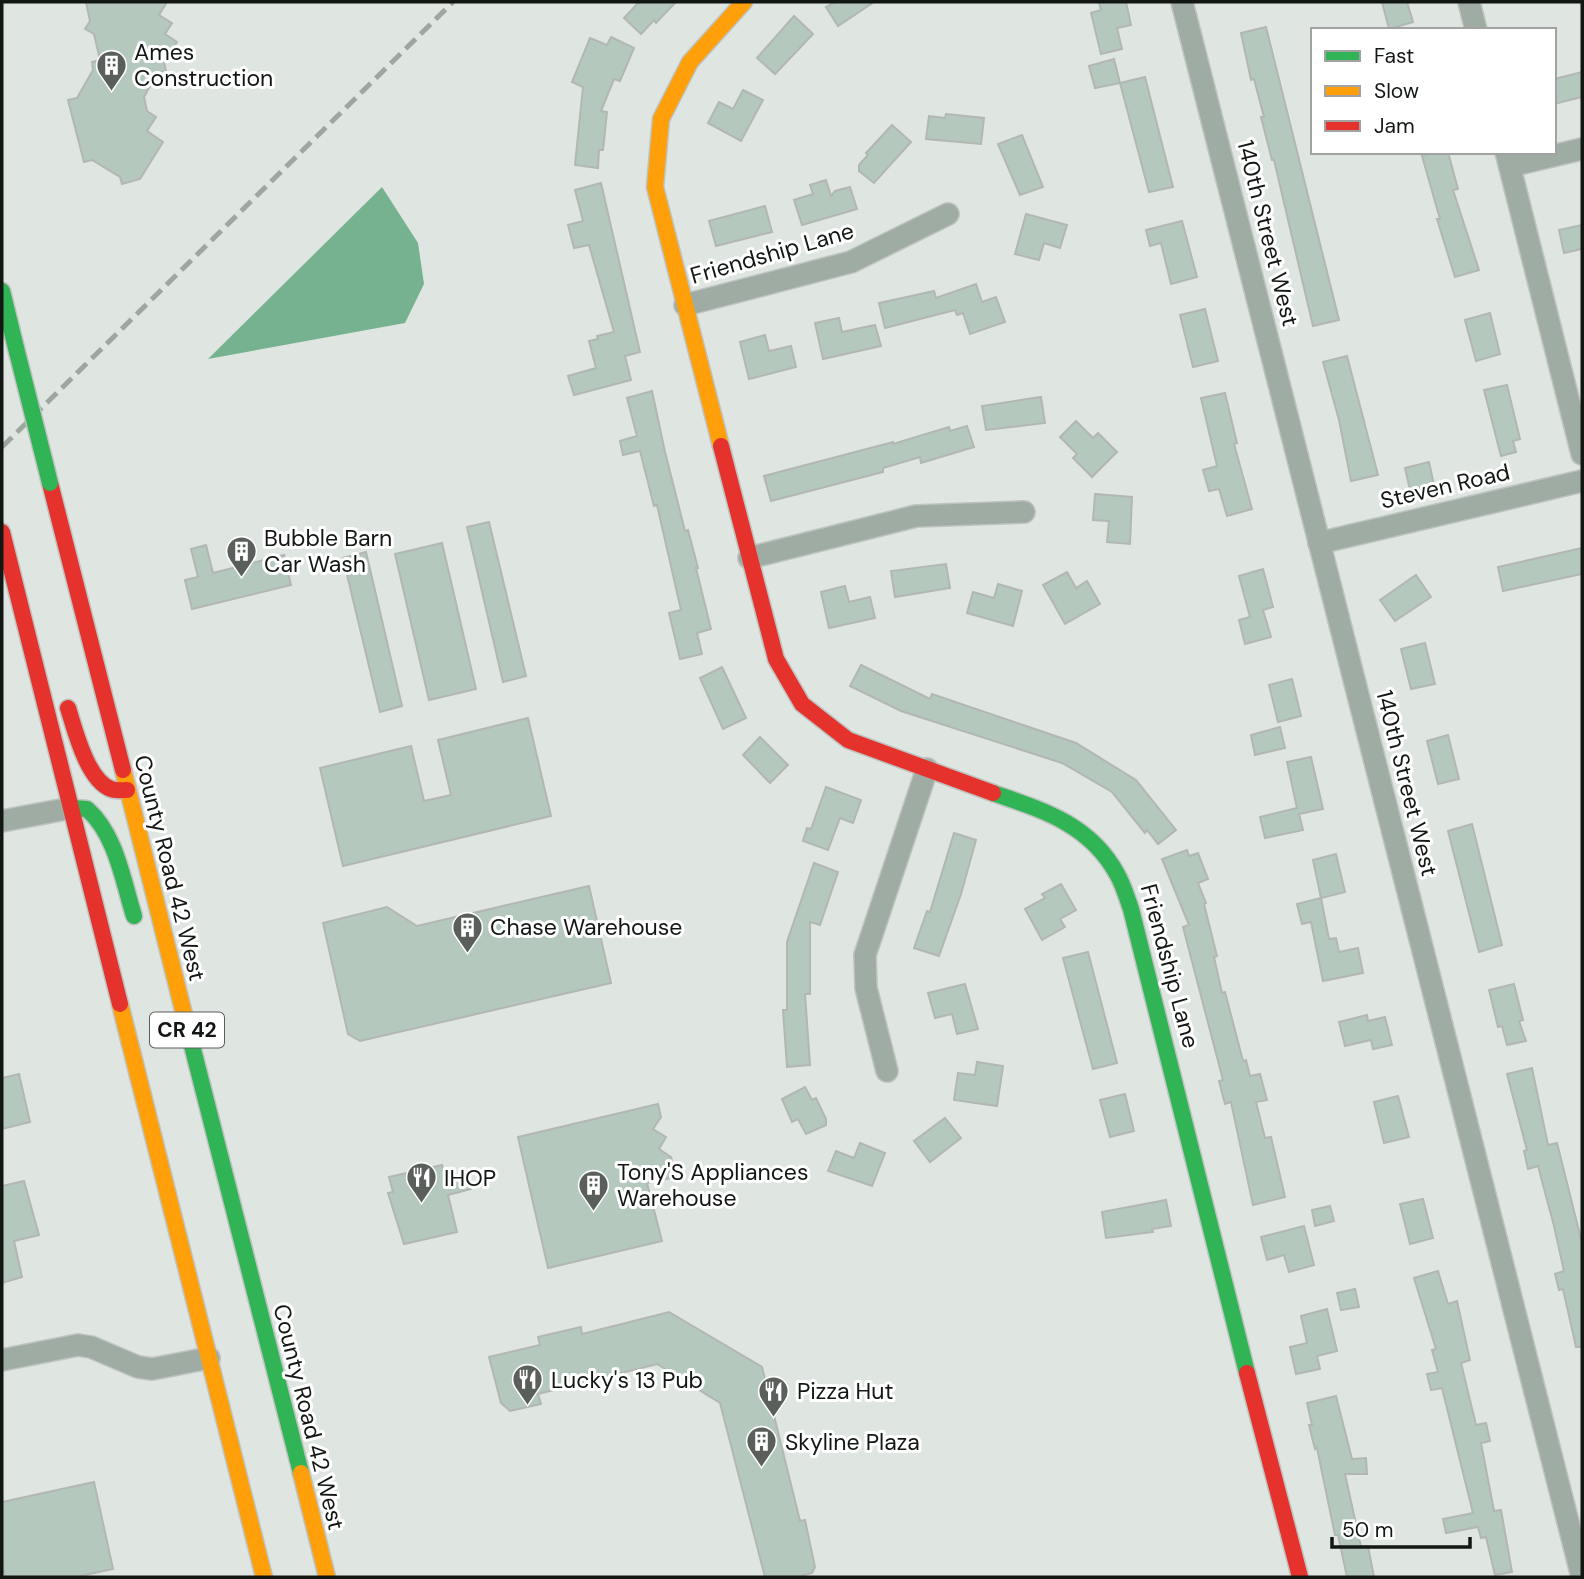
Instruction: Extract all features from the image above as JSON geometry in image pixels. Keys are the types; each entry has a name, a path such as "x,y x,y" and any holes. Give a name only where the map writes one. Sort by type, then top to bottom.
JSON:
{"main road":[{"name":"Friendship Lane","path":"744,2 690,62 660,119 655,187 776,659 802,704 848,740 1058,816 1093,842 1117,873 1131,909 1300,1577"},
{"name":"County Road 42 West","path":"2,291 327,1577"},
{"path":"2,532 54,672"},
{"name":"CR 42","path":"2,532 264,1577"},
{"path":"64,697 87,761 98,780 110,790 127,790"},
{"path":"71,808 90,810 109,837 138,929"},
{"path":"168,1020 224,1176"}],"street":[{"name":"140th Street West","path":"1182,2 1582,1577"},
{"path":"1469,2 1476,28"},
{"path":"1556,153 1582,149"},
{"path":"1545,154 1508,159 1582,454"},
{"name":"Friendship Lane","path":"685,305 851,262 948,214"},
{"name":"Steven Road","path":"1319,543 1582,481"},
{"path":"750,558 916,516 1024,512"},
{"path":"887,1071 866,988 865,955 927,769"},
{"path":"2,821 71,808"},
{"path":"2,1360 78,1345 99,1350 138,1367 152,1368 209,1358"}],"shaded area":[{"path":"382,187 418,243 424,284 405,323 208,359"}],"building":[{"name":"Ames Construction","path":"86,2 167,2 159,15 172,23 165,34 177,42 164,62 166,71 157,73 144,97 147,111 156,117 147,131 163,142 140,179 122,184 120,177 92,160 84,162 68,100 77,98 93,70 92,62 100,60 94,34 85,29 90,21"},
{"path":"639,2 676,2 641,34 624,18"},
{"path":"835,2 874,2 838,26 826,7"},
{"path":"1099,2 1126,2 1131,25 1117,28 1122,49 1101,54 1091,13 1101,10"},
{"path":"1382,2 1407,2 1413,22 1389,28"},
{"path":"794,16 813,34 775,74 757,58"},
{"path":"1266,27 1339,320 1313,326 1274,160 1261,117 1264,117 1254,79 1251,80 1241,33"},
{"path":"611,37 634,48 620,81 614,79 601,111 607,112 598,168 575,165 583,87 572,82 590,38 607,45"},
{"path":"1114,59 1120,83 1095,88 1089,66"},
{"path":"1582,72 1582,97 1556,104 1556,78"},
{"path":"1145,77 1173,187 1149,192 1120,83"},
{"path":"743,90 763,100 741,141 708,123 719,102 733,109"},
{"path":"946,114 984,118 981,144 926,139 929,116 945,118"},
{"path":"892,125 911,142 874,183 859,171 859,165 868,155 866,153"},
{"path":"1022,135 1043,187 1020,195 998,144"},
{"path":"1449,154 1458,189 1453,190 1479,270 1455,277 1437,219 1440,219 1422,156"},
{"path":"826,180 831,196 835,191 850,187 857,209 802,225 794,200 813,194 810,185"},
{"path":"601,183 640,352 625,356 631,380 574,395 568,376 596,368 589,341 614,332 589,245 574,248 568,225 583,221 575,190"},
{"path":"765,206 772,232 716,246 709,221"},
{"path":"1026,214 1067,225 1060,248 1044,243 1039,260 1015,254"},
{"path":"1182,221 1197,277 1171,284 1161,243 1150,246 1146,230"},
{"path":"1582,225 1582,249 1564,253 1559,230"},
{"path":"976,284 982,302 996,297 1005,322 970,334 963,313 957,315 955,310 885,328 879,303 934,291 936,298"},
{"path":"1205,309 1218,361 1193,367 1180,315"},
{"path":"1490,313 1500,354 1476,361 1465,320"},
{"path":"839,318 842,332 875,325 881,346 823,359 815,323"},
{"path":"765,335 769,351 791,346 796,367 749,379 740,342"},
{"path":"1347,356 1378,475 1351,481 1339,420 1323,362"},
{"path":"1507,385 1520,439 1513,441 1516,452 1501,456 1484,390"},
{"path":"652,391 711,629 697,633 702,654 680,659 669,613 681,610 657,505 654,506 640,451 623,455 620,441 637,436 627,398"},
{"path":"1225,393 1237,443 1234,444 1252,509 1227,516 1219,489 1209,491 1203,470 1217,466 1201,398"},
{"path":"1041,397 1045,423 986,430 982,406"},
{"path":"1076,421 1093,438 1098,433 1117,452 1092,477 1073,458 1077,454 1060,437"},
{"path":"967,426 974,447 921,463 920,457 883,468 883,472 771,501 764,476 949,427 950,431"},
{"path":"1429,462 1434,485 1410,490 1405,468"},
{"path":"1095,494 1132,497 1130,544 1107,542 1109,521 1093,520"},
{"path":"489,522 526,676 503,682 467,527"},
{"path":"442,543 476,689 429,700 395,554"},
{"name":"Bubble Barn Car Wash","path":"206,545 213,573 284,555 291,585 192,609 185,580 198,577 191,549"},
{"path":"1582,548 1582,574 1503,591 1498,567"},
{"path":"366,552 402,706 380,712 343,558"},
{"path":"946,564 950,588 895,597 891,571"},
{"path":"1263,569 1273,607 1263,610 1271,637 1245,644 1239,620 1250,617 1239,576"},
{"path":"1067,572 1076,588 1087,581 1100,604 1065,624 1043,585"},
{"path":"1416,575 1431,597 1395,621 1380,600"},
{"path":"998,584 1022,591 1013,626 967,613 973,592 994,598"},
{"path":"845,586 849,602 870,597 875,618 829,628 821,592"},
{"path":"1425,643 1435,684 1411,689 1401,649"},
{"path":"861,665 930,699 932,694 1076,743 1136,780 1176,830 1158,844 1147,830 1145,833 1112,792 1062,763 901,711 850,686"},
{"path":"722,667 746,718 723,729 700,678"},
{"path":"1292,679 1301,716 1278,722 1269,685"},
{"path":"528,718 551,816 343,866 320,768 411,746 424,801 451,795 438,740"},
{"path":"1280,727 1285,748 1255,755 1251,735"},
{"path":"1448,735 1459,779 1438,784 1427,741"},
{"path":"760,737 788,765 770,783 743,755"},
{"path":"1311,757 1323,809 1299,814 1303,830 1265,838 1260,817 1297,808 1287,762"},
{"path":"826,787 861,800 853,823 840,818 828,850 803,841 807,828 811,829"},
{"path":"1472,824 1502,945 1479,952 1448,831"},
{"path":"954,833 976,840 961,894 939,956 914,948 927,911 930,912"},
{"path":"1187,850 1189,856 1198,853 1208,879 1198,883 1206,903 1204,904 1217,956 1214,957 1222,993 1225,992 1243,1061 1246,1060 1250,1076 1260,1074 1267,1100 1256,1102 1265,1138 1271,1137 1285,1197 1253,1205 1231,1102 1225,1104 1219,1081 1223,1080 1183,927 1189,925 1162,859"},
{"path":"1336,854 1345,892 1321,898 1313,860"},
{"path":"814,863 838,872 820,925 810,922 810,994 805,994 810,1065 787,1067 783,1010 787,1010 787,942"},
{"path":"1061,884 1076,910 1060,919 1065,927 1042,940 1025,909 1045,898 1042,894"},
{"name":"Chase Warehouse","path":"589,886 611,983 360,1041 348,1034 323,923 387,907 417,926"},
{"path":"1321,898 1329,939 1336,938 1339,952 1358,948 1363,973 1323,981 1311,922 1302,924 1297,904"},
{"path":"1088,952 1117,1063 1093,1069 1063,958"},
{"path":"965,984 978,1029 957,1034 952,1014 935,1018 928,993"},
{"path":"1514,984 1523,1020 1519,1021 1526,1041 1507,1045 1502,1026 1498,1027 1489,990"},
{"path":"1367,1015 1368,1021 1385,1017 1392,1045 1373,1049 1371,1040 1345,1046 1339,1022"},
{"path":"977,1062 1003,1066 997,1106 954,1100 958,1073 975,1075"},
{"path":"1532,1068 1548,1145 1557,1143 1582,1243 1582,1347 1576,1347 1563,1289 1559,1290 1555,1274 1564,1271 1554,1226 1538,1166 1528,1169 1524,1151 1527,1150 1507,1074"},
{"path":"19,1074 30,1122 2,1129 2,1078"},
{"path":"805,1087 812,1100 816,1098 826,1119 826,1125 806,1134 798,1119 792,1122 782,1099"},
{"path":"1125,1094 1134,1131 1110,1137 1100,1100"},
{"path":"1398,1096 1409,1137 1384,1143 1374,1102"},
{"name":"Tony'S Appliances Warehouse","path":"658,1104 661,1117 653,1129 666,1137 659,1149 671,1157 676,1177 647,1183 662,1241 548,1268 518,1137"},
{"path":"945,1118 961,1138 930,1162 914,1141"},
{"path":"860,1143 885,1153 872,1186 828,1171 836,1151 854,1158"},
{"name":"IHOP","path":"442,1165 446,1180 468,1175 471,1189 448,1195 457,1232 404,1244 388,1193 393,1192 389,1177"},
{"path":"24,1181 39,1235 14,1241 22,1277 2,1283 2,1186"},
{"path":"1423,1199 1433,1238 1410,1244 1400,1204"},
{"path":"1166,1200 1171,1226 1152,1229 1153,1232 1106,1238 1102,1212"},
{"path":"1330,1206 1334,1221 1315,1226 1312,1210"},
{"path":"1304,1226 1314,1265 1289,1272 1284,1255 1267,1260 1261,1237"},
{"path":"1438,1271 1448,1304 1457,1301 1470,1360 1461,1363 1476,1425 1486,1423 1490,1441 1481,1443 1494,1511 1501,1510 1512,1572 1495,1575 1486,1537 1481,1538 1478,1527 1446,1533 1443,1519 1473,1513 1442,1388 1431,1390 1427,1374 1438,1372 1432,1350 1436,1349 1414,1278"},
{"path":"1355,1289 1359,1307 1341,1310 1337,1293"},
{"path":"1327,1309 1337,1351 1317,1356 1320,1369 1296,1374 1290,1347 1307,1343 1301,1316"},
{"name":"Skyline Plaza","path":"669,1312 762,1367 800,1521 805,1520 815,1567 812,1573 797,1577 765,1577 720,1403 657,1364 538,1394 541,1404 510,1411 501,1403 489,1357 540,1345 538,1337 581,1327 582,1334"},
{"path":"1336,1396 1352,1459 1366,1458 1367,1474 1345,1474 1361,1547 1368,1546 1374,1577 1347,1577 1338,1535 1335,1535 1317,1448 1315,1449 1309,1425 1312,1425 1307,1403"},
{"path":"94,1482 113,1569 76,1577 5,1577 2,1561 2,1502"}],"railway":[{"path":"2,447 453,2"}],"traffic: fast":[{"path":"2,291 16,348"},
{"path":"16,348 50,483"},
{"path":"993,793 1047,813 1079,831 1106,857 1121,882 1131,909 1247,1373"},
{"path":"71,808 87,809 105,831 117,859 134,916"},
{"path":"187,1026 301,1473"}],"traffic: slow":[{"path":"721,446 655,187 661,119 690,62 744,2"},
{"path":"123,770 187,1026"},
{"path":"120,1004 264,1577"},
{"path":"301,1473 327,1577"}],"traffic: jam":[{"path":"721,446 776,659 802,704 848,740 993,793"},
{"path":"50,483 123,770"},
{"path":"2,532 120,1004"},
{"path":"68,708 78,741 95,776 111,789 127,790"},
{"path":"1247,1373 1300,1577"}],"place":[{"name":"Ames Construction","path":"111,92"},
{"name":"Bubble Barn Car Wash","path":"241,578"},
{"name":"Chase Warehouse","path":"467,954"},
{"name":"IHOP","path":"421,1205"},
{"name":"Tony'S Appliances Warehouse","path":"594,1212"},
{"name":"Lucky's 13 Pub","path":"528,1407"},
{"name":"Pizza Hut","path":"774,1418"},
{"name":"Skyline Plaza","path":"762,1469"}]}
